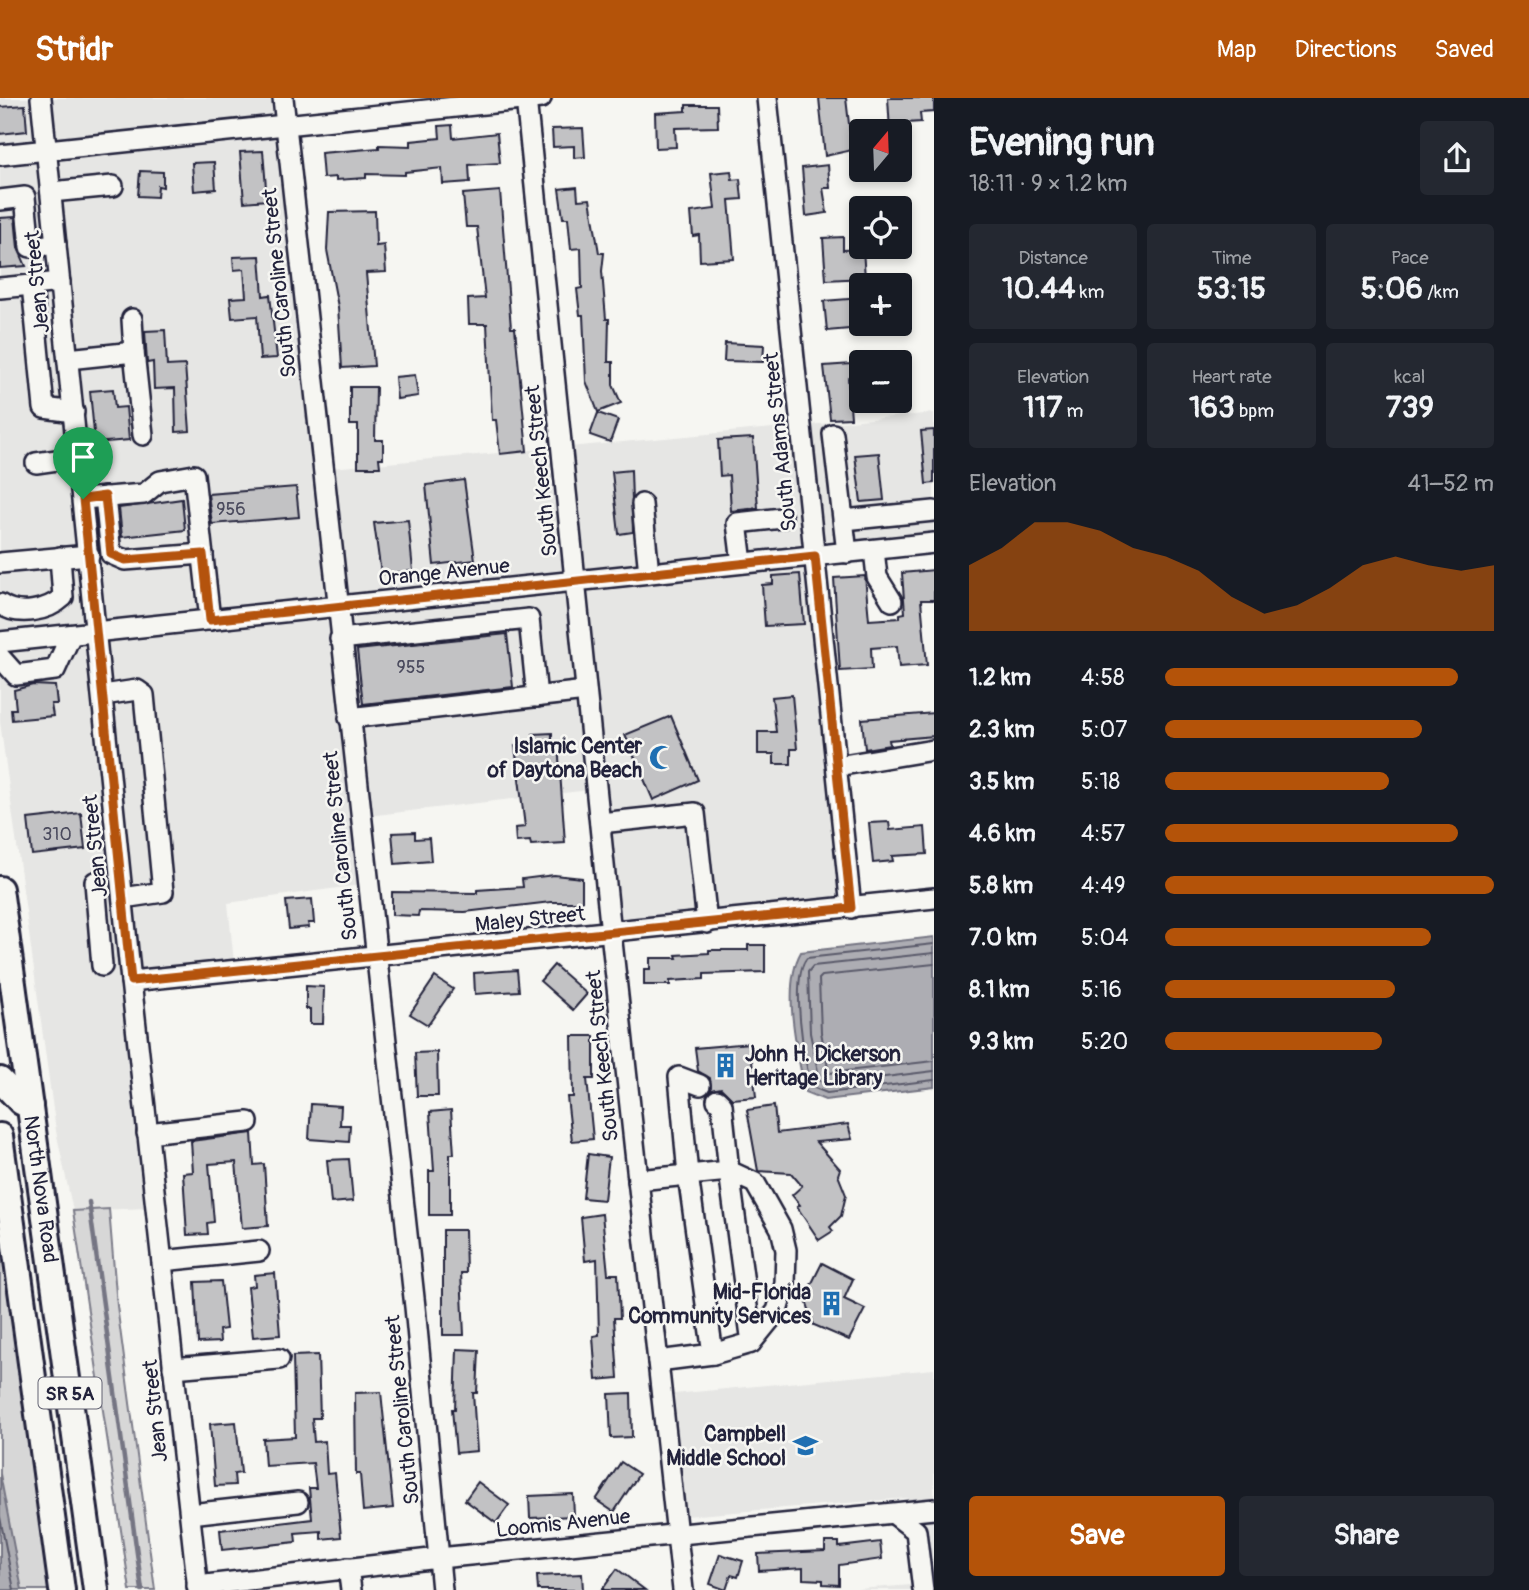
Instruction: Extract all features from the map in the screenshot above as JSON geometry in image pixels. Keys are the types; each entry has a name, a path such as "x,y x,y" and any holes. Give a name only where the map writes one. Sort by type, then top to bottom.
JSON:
{"main road":[{"name":"North Nova Road","path":"0,888 96,1590"},
{"path":"0,1080 21,1102 30,1106"},
{"path":"0,1119 18,1135 38,1160"},
{"name":"North Nova Road","path":"0,1136 62,1590"}],"street":[{"name":"Jean Street","path":"41,98 147,1133 198,1588"},
{"name":"South Caroline Street","path":"283,98 442,1590"},
{"name":"South Adams Street","path":"767,98 851,908"},
{"path":"0,155 531,99"},
{"name":"South Keech Street","path":"531,99 586,691 683,1590"},
{"path":"0,200 113,186"},
{"path":"25,197 30,247 56,244"},
{"path":"0,288 60,282"},
{"path":"32,285 44,408 74,412"},
{"path":"132,319 143,435"},
{"path":"68,359 134,352"},
{"path":"833,434 847,553"},
{"path":"36,463 78,457"},
{"path":"83,499 144,494 160,481 194,475 210,620"},
{"path":"105,496 111,554 125,560 203,554"},
{"path":"642,504 649,573"},
{"path":"844,520 934,511"},
{"path":"742,563 737,523 782,518"},
{"name":"Orange Avenue","path":"0,642 934,543"},
{"path":"874,550 877,577 892,601"},
{"path":"0,563 89,555"},
{"path":"0,604 10,611 51,608 63,597 61,558"},
{"path":"340,639 529,619 537,697"},
{"path":"0,657 16,675 55,670 71,635"},
{"path":"103,695 137,690 144,695 149,729 163,892 123,898"},
{"path":"349,718 586,691"},
{"path":"836,766 933,750"},
{"path":"600,823 695,813 707,923"},
{"path":"94,881 102,966"},
{"name":"Maley Street","path":"131,981 934,898"},
{"path":"700,1085 679,1077 688,1175 713,1354"},
{"path":"720,1102 751,1343"},
{"path":"147,1133 248,1122"},
{"path":"638,1180 729,1171 755,1183 781,1229 786,1250 785,1284 777,1311 751,1343 713,1354 658,1361"},
{"path":"162,1261 259,1251"},
{"path":"173,1368 279,1359"},
{"path":"190,1514 298,1503"},
{"name":"Loomis Avenue","path":"198,1588 439,1558 934,1509"},
{"path":"894,1514 916,1531 923,1590"},
{"path":"348,1568 351,1590"}],"shaded area":[{"path":"0,98 34,98 38,143 0,147"},
{"path":"48,98 275,98 278,118 53,142"},
{"path":"294,132 297,132 331,468 554,448 567,574 343,598"},
{"path":"279,134 329,599 103,624 55,157"},
{"path":"40,159 89,625 0,634 0,163"},
{"path":"934,413 934,535 822,547 809,425"},
{"path":"794,426 807,548 581,573 569,447"},
{"path":"809,564 843,900 623,924 611,856 583,588"},
{"path":"569,590 589,790 368,816 345,614"},
{"path":"330,615 360,885 228,903 234,963 137,973 105,639"},
{"path":"90,641 148,1208 73,1211 56,1131 0,722 0,650"},
{"path":"0,1186 62,1590 0,1590"},
{"path":"109,1209 117,1306 155,1590 130,1590 73,1211"},
{"name":"Campbell Middle School","path":"934,1369 934,1590 846,1590 912,1585 908,1498 686,1516 674,1394"}],"water":[{"path":"934,937 934,1087 825,1100 805,1092 795,1040 792,1001 795,966 801,952"},
{"path":"0,1474 22,1590 0,1590"}],"building":[{"path":"819,98 846,98 849,151 825,156"},
{"path":"888,98 934,98 934,112 920,113 921,122 912,123 912,119 889,119"},
{"path":"25,105 27,131 0,134 0,107"},
{"path":"686,105 717,105 718,127 675,128 676,147 656,148 655,113 686,111"},
{"path":"452,125 453,138 497,133 500,163 469,165 470,182 443,184 442,168 405,172 405,175 366,174 366,178 336,180 336,177 323,178 321,153 379,148 379,145 411,146 411,141 440,138 439,126"},
{"path":"583,128 585,157 574,158 574,146 553,147 552,129"},
{"path":"263,151 267,200 244,202 240,152"},
{"path":"214,162 216,189 194,191 192,163"},
{"path":"828,165 830,188 823,188 827,213 806,216 802,168"},
{"path":"140,171 163,172 163,187 158,186 157,197 138,196"},
{"path":"731,171 732,180 740,179 742,199 729,200 734,259 700,261 699,235 693,236 691,212 715,209 711,173"},
{"path":"577,187 578,200 590,199 599,253 604,253 602,271 606,319 609,319 608,362 613,362 613,385 621,403 598,412 586,381 583,315 580,315 577,289 582,288 581,248 571,249 568,218 563,218 559,189"},
{"path":"500,191 511,328 515,328 527,451 500,454 496,420 492,420 487,324 469,324 468,299 485,298 477,227 466,227 463,194"},
{"path":"375,211 376,246 384,245 386,272 366,273 374,366 342,368 338,307 327,250 329,212"},
{"path":"15,217 18,248 26,266 0,268 0,218"},
{"path":"843,237 843,250 849,250 849,259 864,259 865,273 849,273 849,279 826,280 823,238"},
{"path":"260,256 263,296 270,295 277,358 260,359 257,316 232,318 230,298 246,297 244,269 234,270 233,257"},
{"path":"849,299 849,329 827,331 824,301"},
{"path":"165,330 167,366 185,365 190,431 176,432 175,388 154,389 153,362 147,363 145,331"},
{"path":"725,343 764,345 763,362 724,361"},
{"path":"849,364 851,418 830,419 824,366"},
{"path":"415,375 418,396 397,399 395,377"},
{"path":"350,387 376,387 375,440 383,440 380,467 358,467 358,425 350,425"},
{"path":"113,389 115,408 126,407 129,440 95,443 90,391"},
{"path":"598,413 618,420 610,442 590,435"},
{"path":"934,430 934,483 926,484 921,431"},
{"path":"753,438 758,508 731,511 729,475 720,476 718,440"},
{"path":"879,453 884,500 861,502 855,455"},
{"path":"631,470 633,532 619,534 612,472"},
{"path":"464,480 475,560 434,565 426,485"},
{"path":"296,487 299,517 212,524 208,494"},
{"path":"182,499 185,530 122,537 119,508"},
{"path":"408,520 413,571 381,574 374,523"},
{"path":"934,570 934,600 921,600 927,665 899,667 897,646 871,648 872,669 840,671 834,578 865,576 869,620 900,618 900,614 905,613 902,573"},
{"path":"800,574 804,624 765,626 762,585 773,584 773,576"},
{"path":"507,634 513,687 363,704 357,650"},
{"path":"33,685 55,686 57,704 51,704 53,716 12,720 11,709 16,709 14,690"},
{"path":"792,695 797,749 791,749 791,764 774,764 774,754 758,754 758,732 776,732 772,697"},
{"path":"934,713 934,736 889,740 890,745 865,749 862,719"},
{"name":"Islamic Center of Daytona Beach","path":"671,716 698,780 653,800 625,735"},
{"path":"552,733 552,743 558,743 565,843 531,845 530,841 516,842 515,828 525,827 515,746 534,746 533,734"},
{"path":"81,813 85,849 32,855 28,819"},
{"path":"889,822 890,830 925,827 927,854 892,856 893,861 873,863 869,823"},
{"path":"415,832 415,839 429,838 431,861 395,864 392,833"},
{"path":"554,875 582,878 582,902 551,902 465,912 419,911 418,916 392,915 392,892 477,893 477,890 523,887 522,879"},
{"path":"312,899 314,923 308,923 309,927 289,929 286,901"},
{"path":"748,945 765,945 765,972 704,974 704,979 670,981 670,985 644,985 644,969 650,969 650,958 677,958 676,955 709,953 709,950 748,950"},
{"path":"554,965 587,994 573,1010 540,981"},
{"path":"517,970 519,991 475,994 474,973"},
{"path":"435,977 453,989 428,1025 410,1014"},
{"path":"306,986 324,987 323,1024 310,1024 310,1009 306,1009"},
{"path":"572,1036 594,1036 594,1079 587,1079 593,1139 572,1141 567,1097 573,1097"},
{"name":"John H. Dickerson Heritage Library","path":"750,1043 756,1097 732,1099 721,1088 711,1090 710,1078 698,1071 695,1048"},
{"path":"437,1052 438,1096 417,1096 415,1053"},
{"path":"311,1104 341,1106 340,1125 350,1125 349,1142 309,1139"},
{"path":"774,1106 777,1133 848,1124 852,1139 816,1142 840,1169 838,1175 846,1195 841,1216 830,1227 833,1231 819,1240 797,1207 800,1205 792,1195 802,1186 791,1173 758,1171 747,1110"},
{"path":"451,1110 454,1154 450,1154 450,1215 429,1215 429,1171 434,1171 430,1112"},
{"path":"252,1133 254,1165 264,1164 268,1226 242,1228 236,1162 209,1164 214,1222 207,1223 208,1234 187,1235 183,1173 193,1172 191,1141"},
{"path":"588,1154 609,1157 604,1200 583,1198"},
{"path":"349,1159 353,1201 331,1203 327,1160"},
{"path":"602,1214 608,1274 618,1274 620,1318 614,1318 618,1378 596,1380 593,1336 599,1335 597,1259 585,1261 581,1217"},
{"path":"443,1230 465,1230 466,1273 461,1273 464,1335 443,1335"},
{"name":"Mid-Florida Community Services","path":"822,1263 853,1279 844,1299 865,1309 849,1340 814,1325 805,1297"},
{"path":"275,1273 280,1335 253,1337 248,1287 255,1286 254,1275"},
{"path":"221,1281 226,1329 219,1330 220,1342 198,1343 195,1282"},
{"path":"457,1349 479,1350 477,1393 473,1393 477,1451 456,1453 452,1409 455,1409"},
{"path":"318,1355 320,1418 312,1418 314,1442 325,1441 327,1474 335,1473 341,1537 321,1539 321,1531 295,1533 296,1542 222,1550 220,1530 312,1519 309,1488 316,1488 313,1463 265,1466 263,1439 295,1437 293,1356"},
{"path":"381,1392 393,1508 363,1511 360,1474 356,1474 355,1393"},
{"path":"631,1393 632,1437 611,1438 609,1394"},
{"path":"236,1422 241,1473 234,1474 235,1485 215,1486 210,1424"},
{"path":"621,1462 639,1474 614,1512 596,1500"},
{"path":"478,1482 509,1505 496,1523 465,1500"},
{"path":"573,1494 574,1516 530,1518 529,1496"},
{"path":"825,1542 839,1542 839,1547 880,1542 882,1559 839,1565 839,1585 823,1584 823,1580 803,1579 803,1568 759,1571 758,1554 825,1551"},
{"path":"720,1554 743,1561 738,1577 731,1575 726,1590 710,1584"},
{"path":"617,1569 645,1590 602,1590"},
{"path":"582,1574 583,1590 538,1590 537,1576"}],"waterway":[{"path":"89,1202 142,1590"}],"place":[{"name":"Islamic Center of Daytona Beach","path":"662,758"},
{"name":"John H. Dickerson Heritage Library","path":"725,1066"},
{"name":"Mid-Florida Community Services","path":"831,1304"},
{"name":"Campbell Middle School","path":"806,1446"}],"route":[{"path":"105,496 111,554 125,560 203,554 210,620 815,556 851,908 131,981 83,499 105,496"}]}
